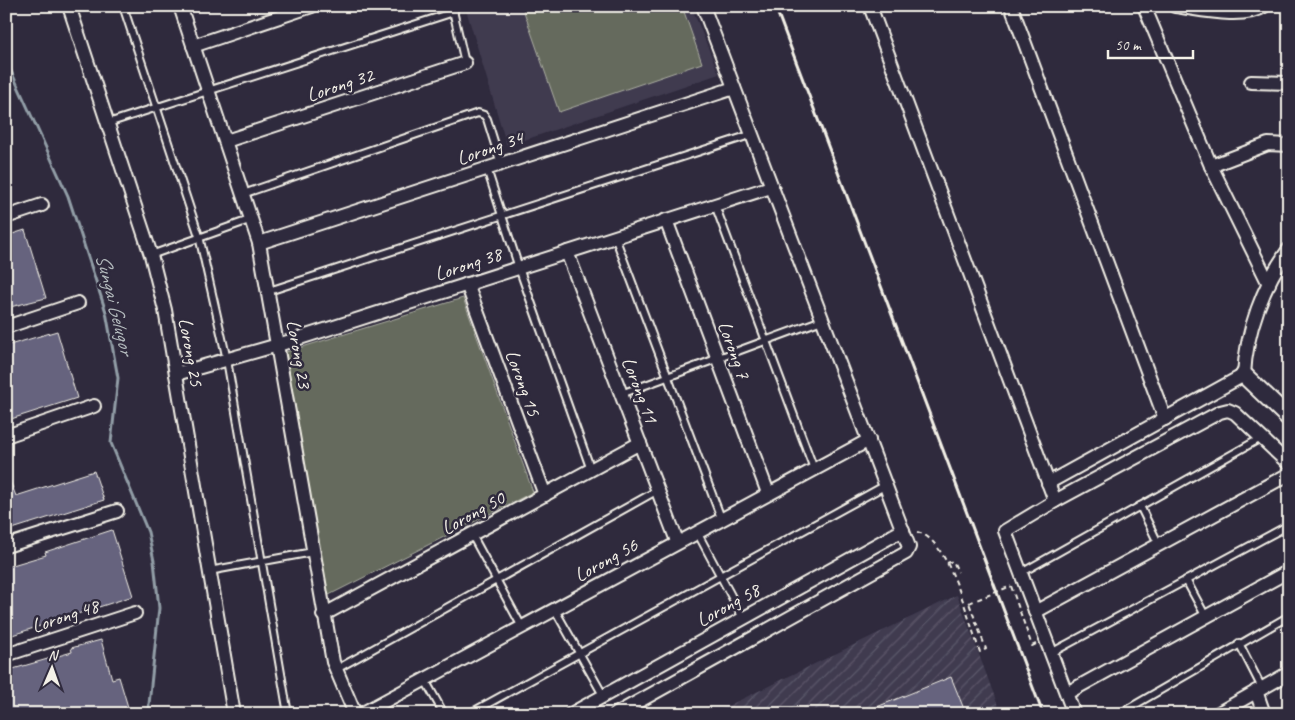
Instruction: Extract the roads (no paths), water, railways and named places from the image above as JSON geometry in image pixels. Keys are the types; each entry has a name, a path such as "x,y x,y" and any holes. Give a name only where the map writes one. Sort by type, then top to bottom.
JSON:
{"street":[{"name":"Lorong 25","path":"69,6 151,255 166,310 234,714"},
{"name":"Lorong 23","path":"180,6 259,243 269,291 323,615 335,670 355,714"},
{"path":"193,46 312,6"},
{"path":"616,714 907,552 909,547 750,135 703,6"},
{"path":"870,6 1055,501"},
{"path":"1011,6 1165,419"},
{"path":"1144,6 1211,166 1269,284"},
{"path":"1175,6 1240,14 1257,11 1264,6"},
{"name":"Lorong 32","path":"226,141 465,63"},
{"path":"1250,82 1289,83"},
{"name":"Lorong 34","path":"259,243 734,88"},
{"path":"1211,166 1268,144 1289,145"},
{"name":"Lorong 38","path":"176,374 278,345 770,187"},
{"path":"6,217 42,205"},
{"name":"Lorong 7","path":"666,220 768,493"},
{"path":"1244,375 1248,338 1274,271 1289,250"},
{"name":"Lorong 11","path":"567,252 677,541"},
{"name":"Lorong 15","path":"467,284 545,495"},
{"path":"6,327 78,303"},
{"path":"1048,483 1244,375"},
{"path":"1244,375 1288,415"},
{"path":"6,436 94,406"},
{"path":"1074,714 1005,531 1055,501 1220,412 1228,410 1235,413 1289,464"},
{"name":"Lorong 56","path":"361,714 555,610 677,541 869,440"},
{"name":"Lorong 50","path":"323,615 640,443"},
{"path":"1035,612 1289,474"},
{"path":"6,546 117,511"},
{"name":"Lorong 58","path":"571,714 903,530"},
{"path":"1067,693 1289,571"},
{"name":"Lorong 48","path":"6,655 135,613"},
{"path":"1217,714 1289,673"},
{"path":"1259,690 1264,714"}],"lane":[{"path":"123,6 198,236 227,360 260,562 288,714"},
{"path":"108,123 453,9 465,63"},
{"path":"243,194 478,113 484,115 487,119 501,164"},
{"path":"269,291 750,135"},
{"path":"487,169 518,268 591,470"},
{"path":"715,205 814,469"},
{"path":"151,255 198,236 252,219"},
{"path":"615,237 720,518"},
{"path":"621,394 822,320"},
{"path":"1021,573 1261,438"},
{"path":"469,714 886,485"},
{"path":"335,670 658,490"},
{"path":"1140,506 1159,545"},
{"path":"1051,653 1289,525"},
{"path":"697,531 743,618"},
{"path":"472,534 522,627"},
{"path":"209,571 313,552"},
{"path":"1186,580 1206,617"},
{"path":"555,610 603,695"},
{"path":"1119,714 1239,643 1289,616"},
{"path":"1239,643 1259,690"},
{"path":"425,680 444,714"}],"waterway":[{"name":"Sungai Gelugor","path":"6,60 68,196 106,312 118,378 111,443 148,532 154,561 159,608 148,714"}],"railway":[{"path":"775,6 1043,714"}]}
